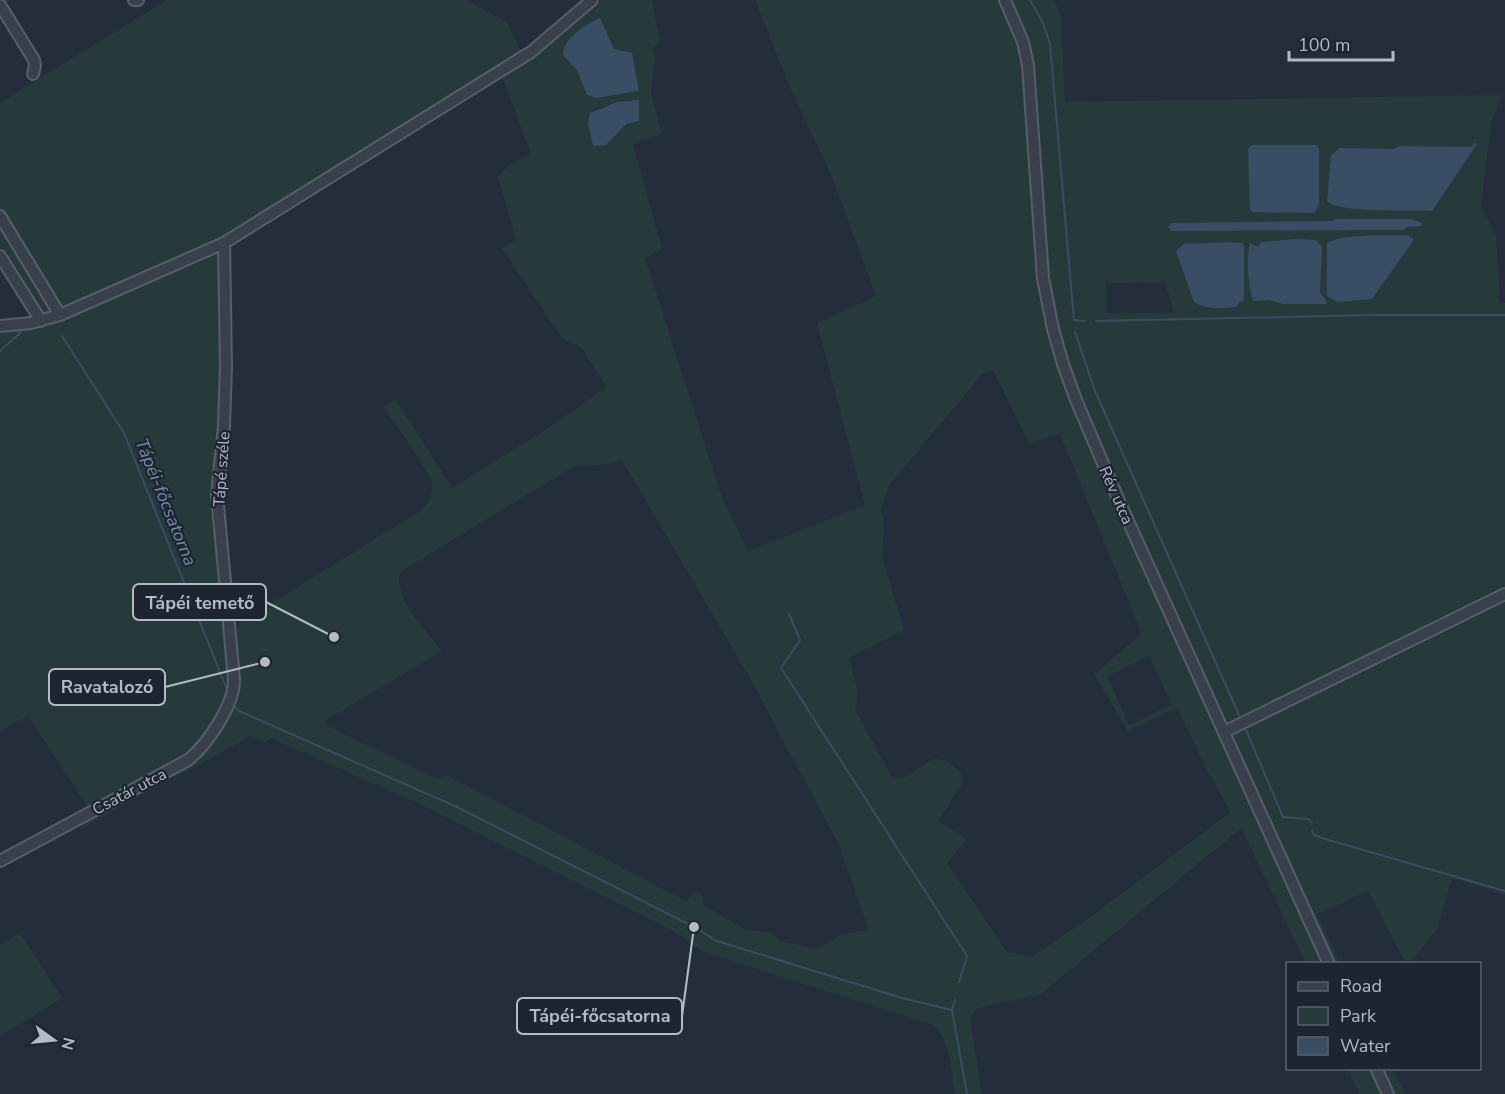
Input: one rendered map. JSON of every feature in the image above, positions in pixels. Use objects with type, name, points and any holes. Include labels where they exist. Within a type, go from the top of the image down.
[{"type":"street","points":[[0,326],[41,321],[60,315],[224,243],[531,52],[592,0]]},
{"type":"street","name":"Rév utca","points":[[1005,0],[1014,17],[1026,53],[1042,267],[1048,307],[1063,363],[1076,400],[1115,491],[1329,962]]},
{"type":"street","points":[[0,5],[34,60],[33,74]]},
{"type":"street","points":[[0,216],[60,315]]},
{"type":"street","name":"Tápé széle","points":[[224,243],[226,366],[224,426],[217,495],[234,679],[232,695]]},
{"type":"street","points":[[0,256],[41,321]]},
{"type":"street","points":[[1224,732],[1505,594]]},
{"type":"street","name":"Csatár utca","points":[[0,861],[188,760],[210,736],[232,695]]},
{"type":"street","points":[[1377,1070],[1388,1094]]},
{"type":"green space","points":[[167,0],[466,0],[507,22],[526,62],[601,0],[652,0],[660,42],[653,48],[655,57],[651,94],[662,134],[633,144],[662,249],[645,258],[722,498],[748,551],[865,505],[817,323],[876,296],[833,179],[790,87],[755,0],[1054,0],[1061,16],[1065,102],[1502,95],[1491,123],[1481,206],[1496,235],[1500,303],[1505,303],[1505,895],[1452,878],[1437,929],[1411,962],[1405,962],[1368,891],[1317,914],[1340,962],[1306,962],[1241,828],[1041,994],[977,1008],[970,1019],[982,1094],[955,1094],[947,1048],[933,1025],[704,952],[667,927],[415,802],[271,738],[265,743],[250,736],[82,828],[75,814],[88,807],[28,716],[0,731],[0,320],[35,318],[0,262],[0,103]],"holes":[[[571,62],[639,91],[596,98],[587,95],[577,70]],[[502,76],[531,154],[511,164],[498,176],[516,240],[502,248],[562,338],[582,348],[607,387],[544,431],[452,488],[396,400],[384,407],[430,478],[432,491],[428,502],[419,512],[236,625],[237,581],[232,582],[224,513],[228,493],[232,246]],[[617,102],[639,121],[626,124],[595,110]],[[1165,282],[1174,313],[1106,313],[1106,283]],[[993,370],[1029,443],[1060,434],[1142,634],[1094,674],[1128,731],[1177,708],[1208,772],[1231,812],[1086,920],[1032,957],[1007,952],[947,863],[967,839],[938,821],[963,782],[960,772],[946,761],[934,758],[906,777],[892,778],[855,709],[858,692],[849,658],[904,630],[882,557],[884,521],[881,510],[884,499],[890,484],[984,372]],[[622,460],[750,678],[839,845],[869,930],[843,934],[816,949],[780,941],[773,933],[747,930],[704,906],[701,892],[694,893],[686,901],[448,776],[438,779],[324,724],[326,720],[442,651],[406,603],[401,593],[400,572],[574,466],[603,465]],[[1149,656],[1172,705],[1129,725],[1107,676]]]},
{"type":"green space","points":[[20,933],[62,998],[0,1036],[0,945]]},
{"type":"green space","points":[[1348,1070],[1393,1070],[1406,1094],[1360,1094]]},
{"type":"water","points":[[600,18],[614,49],[632,53],[639,91],[596,98],[587,95],[577,70],[563,55],[571,37]]},
{"type":"water","points":[[639,100],[639,121],[626,124],[606,145],[593,146],[588,123],[590,113],[617,102]]},
{"type":"water","points":[[1474,143],[1477,144],[1432,211],[1359,209],[1333,205],[1327,201],[1331,155],[1340,148],[1471,147]]},
{"type":"water","points":[[1252,145],[1316,145],[1319,148],[1319,205],[1314,213],[1253,212],[1250,210],[1248,149]]},
{"type":"water","points":[[1336,219],[1411,219],[1422,223],[1421,226],[1407,227],[1404,230],[1172,231],[1168,227],[1172,223],[1331,221]]},
{"type":"water","points":[[1407,235],[1413,238],[1413,241],[1372,299],[1337,302],[1327,296],[1327,243],[1355,236]]},
{"type":"water","points":[[1316,240],[1322,247],[1320,293],[1326,300],[1326,304],[1253,301],[1248,272],[1250,243],[1258,247],[1261,242]]},
{"type":"water","points":[[1232,242],[1244,245],[1244,301],[1236,307],[1220,308],[1194,302],[1176,251],[1184,244]]},
{"type":"waterway","points":[[1030,0],[1043,23],[1050,44],[1074,320],[1085,321]]},
{"type":"waterway","points":[[1096,321],[1375,315],[1505,315]]},
{"type":"waterway","points":[[18,330],[24,329]]},
{"type":"waterway","points":[[0,351],[21,330]]},
{"type":"waterway","points":[[1075,332],[1095,391],[1239,715]]},
{"type":"waterway","name":"Tápéi-főcsatorna","points":[[62,336],[124,433],[226,687]]},
{"type":"waterway","points":[[789,614],[800,640],[781,668],[967,956],[959,982]]},
{"type":"waterway","name":"Tápéi-főcsatorna","points":[[235,707],[239,711],[457,807],[694,927],[717,941],[902,998],[952,1010]]},
{"type":"waterway","points":[[1246,730],[1283,817],[1308,819],[1312,822]]},
{"type":"waterway","points":[[1312,831],[1314,835],[1325,839],[1505,891]]},
{"type":"waterway","name":"Tápéi-főcsatorna","points":[[955,1000],[952,1010],[967,1094]]},
{"type":"place","name":"Tápéi temető","points":[[334,637]]},
{"type":"place","name":"Ravatalozó","points":[[265,662]]},
{"type":"place","name":"Tápéi-főcsatorna","points":[[694,927]]}]
